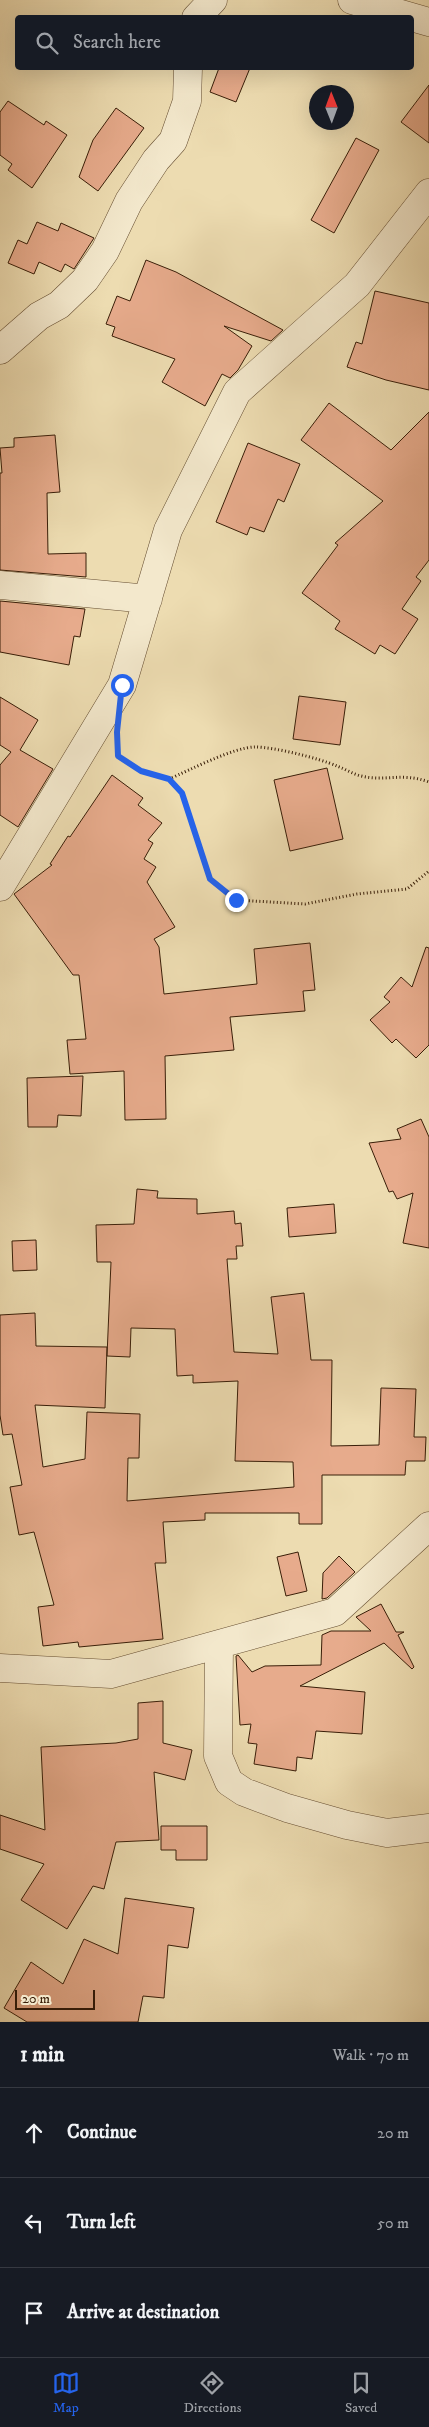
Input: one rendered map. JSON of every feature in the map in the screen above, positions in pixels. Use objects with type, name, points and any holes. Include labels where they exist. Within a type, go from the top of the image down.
[{"type":"street","points":[[199,15],[214,0]]},
{"type":"street","points":[[352,0],[404,15]]},
{"type":"street","points":[[414,18],[429,22]]},
{"type":"street","points":[[0,350],[39,316],[59,305],[85,280],[105,251],[129,201],[156,160],[173,142],[187,101],[188,70]]},
{"type":"street","points":[[0,886],[122,685],[168,530],[238,392],[357,285],[429,193]]},
{"type":"street","points":[[0,585],[148,599]]},
{"type":"street","points":[[0,1668],[111,1674],[335,1612],[429,1526]]},
{"type":"street","points":[[219,1645],[218,1756],[229,1782],[244,1792],[287,1808],[347,1825],[387,1834],[429,1828]]},
{"type":"path","points":[[117,740],[118,756],[141,771],[169,779],[182,793],[210,879],[236,900],[305,904],[357,894],[407,888],[429,871]]},
{"type":"path","points":[[169,779],[233,752],[253,747],[272,749],[335,765],[359,776],[371,778],[413,776],[429,782]]},
{"type":"building","points":[[218,70],[249,70],[236,102],[210,92]]},
{"type":"building","points":[[429,85],[429,143],[401,122]]},
{"type":"building","points":[[8,101],[44,125],[46,121],[67,135],[32,188],[8,170],[12,164],[0,155],[0,112]]},
{"type":"building","points":[[116,108],[144,128],[98,191],[79,177],[93,140]]},
{"type":"building","points":[[356,138],[379,150],[334,233],[311,220]]},
{"type":"building","points":[[37,222],[58,231],[61,223],[94,238],[74,269],[65,264],[61,272],[39,262],[34,274],[8,263],[18,240],[27,244]]},
{"type":"building","points":[[146,260],[176,272],[283,330],[271,341],[224,326],[252,346],[238,370],[230,378],[222,374],[205,406],[162,382],[175,359],[112,336],[115,327],[106,324],[117,296],[130,301]]},
{"type":"building","points":[[375,291],[429,303],[429,390],[386,380],[347,367],[356,342],[362,344]]},
{"type":"building","points":[[329,403],[391,450],[429,412],[429,560],[416,577],[421,581],[402,609],[418,619],[395,654],[380,645],[375,654],[335,629],[340,621],[302,593],[338,545],[335,543],[383,501],[301,440]]},
{"type":"building","points":[[55,435],[60,492],[47,493],[48,554],[86,553],[86,577],[0,570],[0,473],[2,473],[0,448],[14,447],[14,438]]},
{"type":"building","points":[[248,443],[300,464],[284,502],[278,499],[264,532],[250,527],[247,535],[216,522]]},
{"type":"building","points":[[0,601],[85,609],[80,637],[74,636],[69,665],[0,652]]},
{"type":"building","points":[[299,696],[346,702],[340,745],[293,739]]},
{"type":"building","points":[[0,697],[38,720],[20,750],[53,769],[18,827],[0,815],[0,765],[11,752],[0,745]]},
{"type":"building","points":[[327,768],[343,839],[290,851],[274,780]]},
{"type":"building","points":[[112,775],[143,798],[138,805],[162,823],[148,840],[153,843],[144,859],[156,867],[147,882],[175,927],[154,939],[159,947],[164,994],[257,984],[254,949],[310,943],[315,990],[303,991],[305,1011],[230,1017],[234,1050],[165,1056],[166,1119],[125,1120],[124,1071],[70,1074],[67,1040],[86,1039],[79,975],[73,975],[14,894],[52,865],[50,864],[68,836],[70,837]]},
{"type":"building","points":[[426,947],[429,948],[429,1045],[416,1058],[396,1039],[392,1043],[370,1020],[390,1002],[384,997],[401,977],[412,987]]},
{"type":"building","points":[[83,1076],[81,1116],[58,1115],[57,1127],[28,1127],[27,1078]]},
{"type":"building","points":[[421,1119],[429,1137],[429,1248],[403,1243],[413,1193],[397,1199],[393,1191],[389,1192],[369,1143],[401,1139],[397,1129]]},
{"type":"building","points":[[137,1189],[158,1191],[157,1198],[197,1199],[197,1214],[234,1211],[235,1224],[241,1223],[243,1246],[236,1246],[237,1259],[227,1259],[234,1352],[278,1354],[271,1297],[304,1293],[311,1360],[332,1360],[331,1446],[379,1445],[381,1388],[416,1389],[414,1437],[426,1437],[425,1461],[406,1461],[405,1475],[322,1475],[322,1524],[299,1524],[299,1513],[205,1513],[205,1520],[163,1522],[166,1563],[155,1563],[163,1639],[79,1647],[78,1642],[43,1646],[38,1607],[54,1605],[34,1532],[19,1535],[10,1487],[22,1485],[12,1434],[3,1435],[0,1415],[0,1315],[35,1313],[36,1346],[107,1347],[105,1408],[35,1405],[43,1467],[85,1459],[87,1412],[140,1414],[139,1458],[128,1458],[127,1501],[294,1487],[293,1462],[235,1461],[238,1381],[193,1383],[193,1375],[177,1376],[175,1329],[131,1328],[130,1357],[107,1356],[111,1262],[97,1262],[96,1225],[134,1224]]},
{"type":"building","points":[[334,1204],[336,1233],[289,1237],[287,1208]]},
{"type":"building","points":[[36,1240],[37,1270],[13,1271],[12,1241]]},
{"type":"building","points":[[298,1552],[307,1591],[286,1596],[277,1557]]},
{"type":"building","points":[[339,1556],[355,1572],[327,1598],[322,1599],[323,1573]]},
{"type":"building","points":[[381,1604],[396,1632],[404,1632],[398,1635],[414,1667],[412,1669],[384,1643],[300,1686],[365,1692],[362,1734],[316,1731],[312,1759],[297,1757],[296,1771],[254,1764],[257,1744],[248,1743],[251,1724],[240,1725],[236,1656],[238,1655],[252,1672],[265,1666],[321,1665],[322,1635],[331,1631],[371,1631],[356,1617]]},
{"type":"building","points":[[163,1701],[163,1743],[192,1750],[185,1780],[154,1772],[159,1840],[116,1842],[104,1889],[93,1886],[67,1929],[21,1900],[44,1864],[0,1849],[0,1815],[45,1830],[41,1747],[116,1743],[138,1739],[138,1703]]},
{"type":"building","points":[[161,1826],[207,1826],[207,1860],[176,1860],[176,1850],[161,1850]]},
{"type":"building","points":[[125,1898],[194,1908],[188,1948],[168,1945],[164,1998],[143,1996],[138,2022],[27,2022],[4,2008],[31,1962],[63,1984],[84,1939],[118,1954]]},
{"type":"route","points":[[122,685],[117,732],[118,756],[141,771],[169,779],[182,793],[210,879],[236,900]]}]
